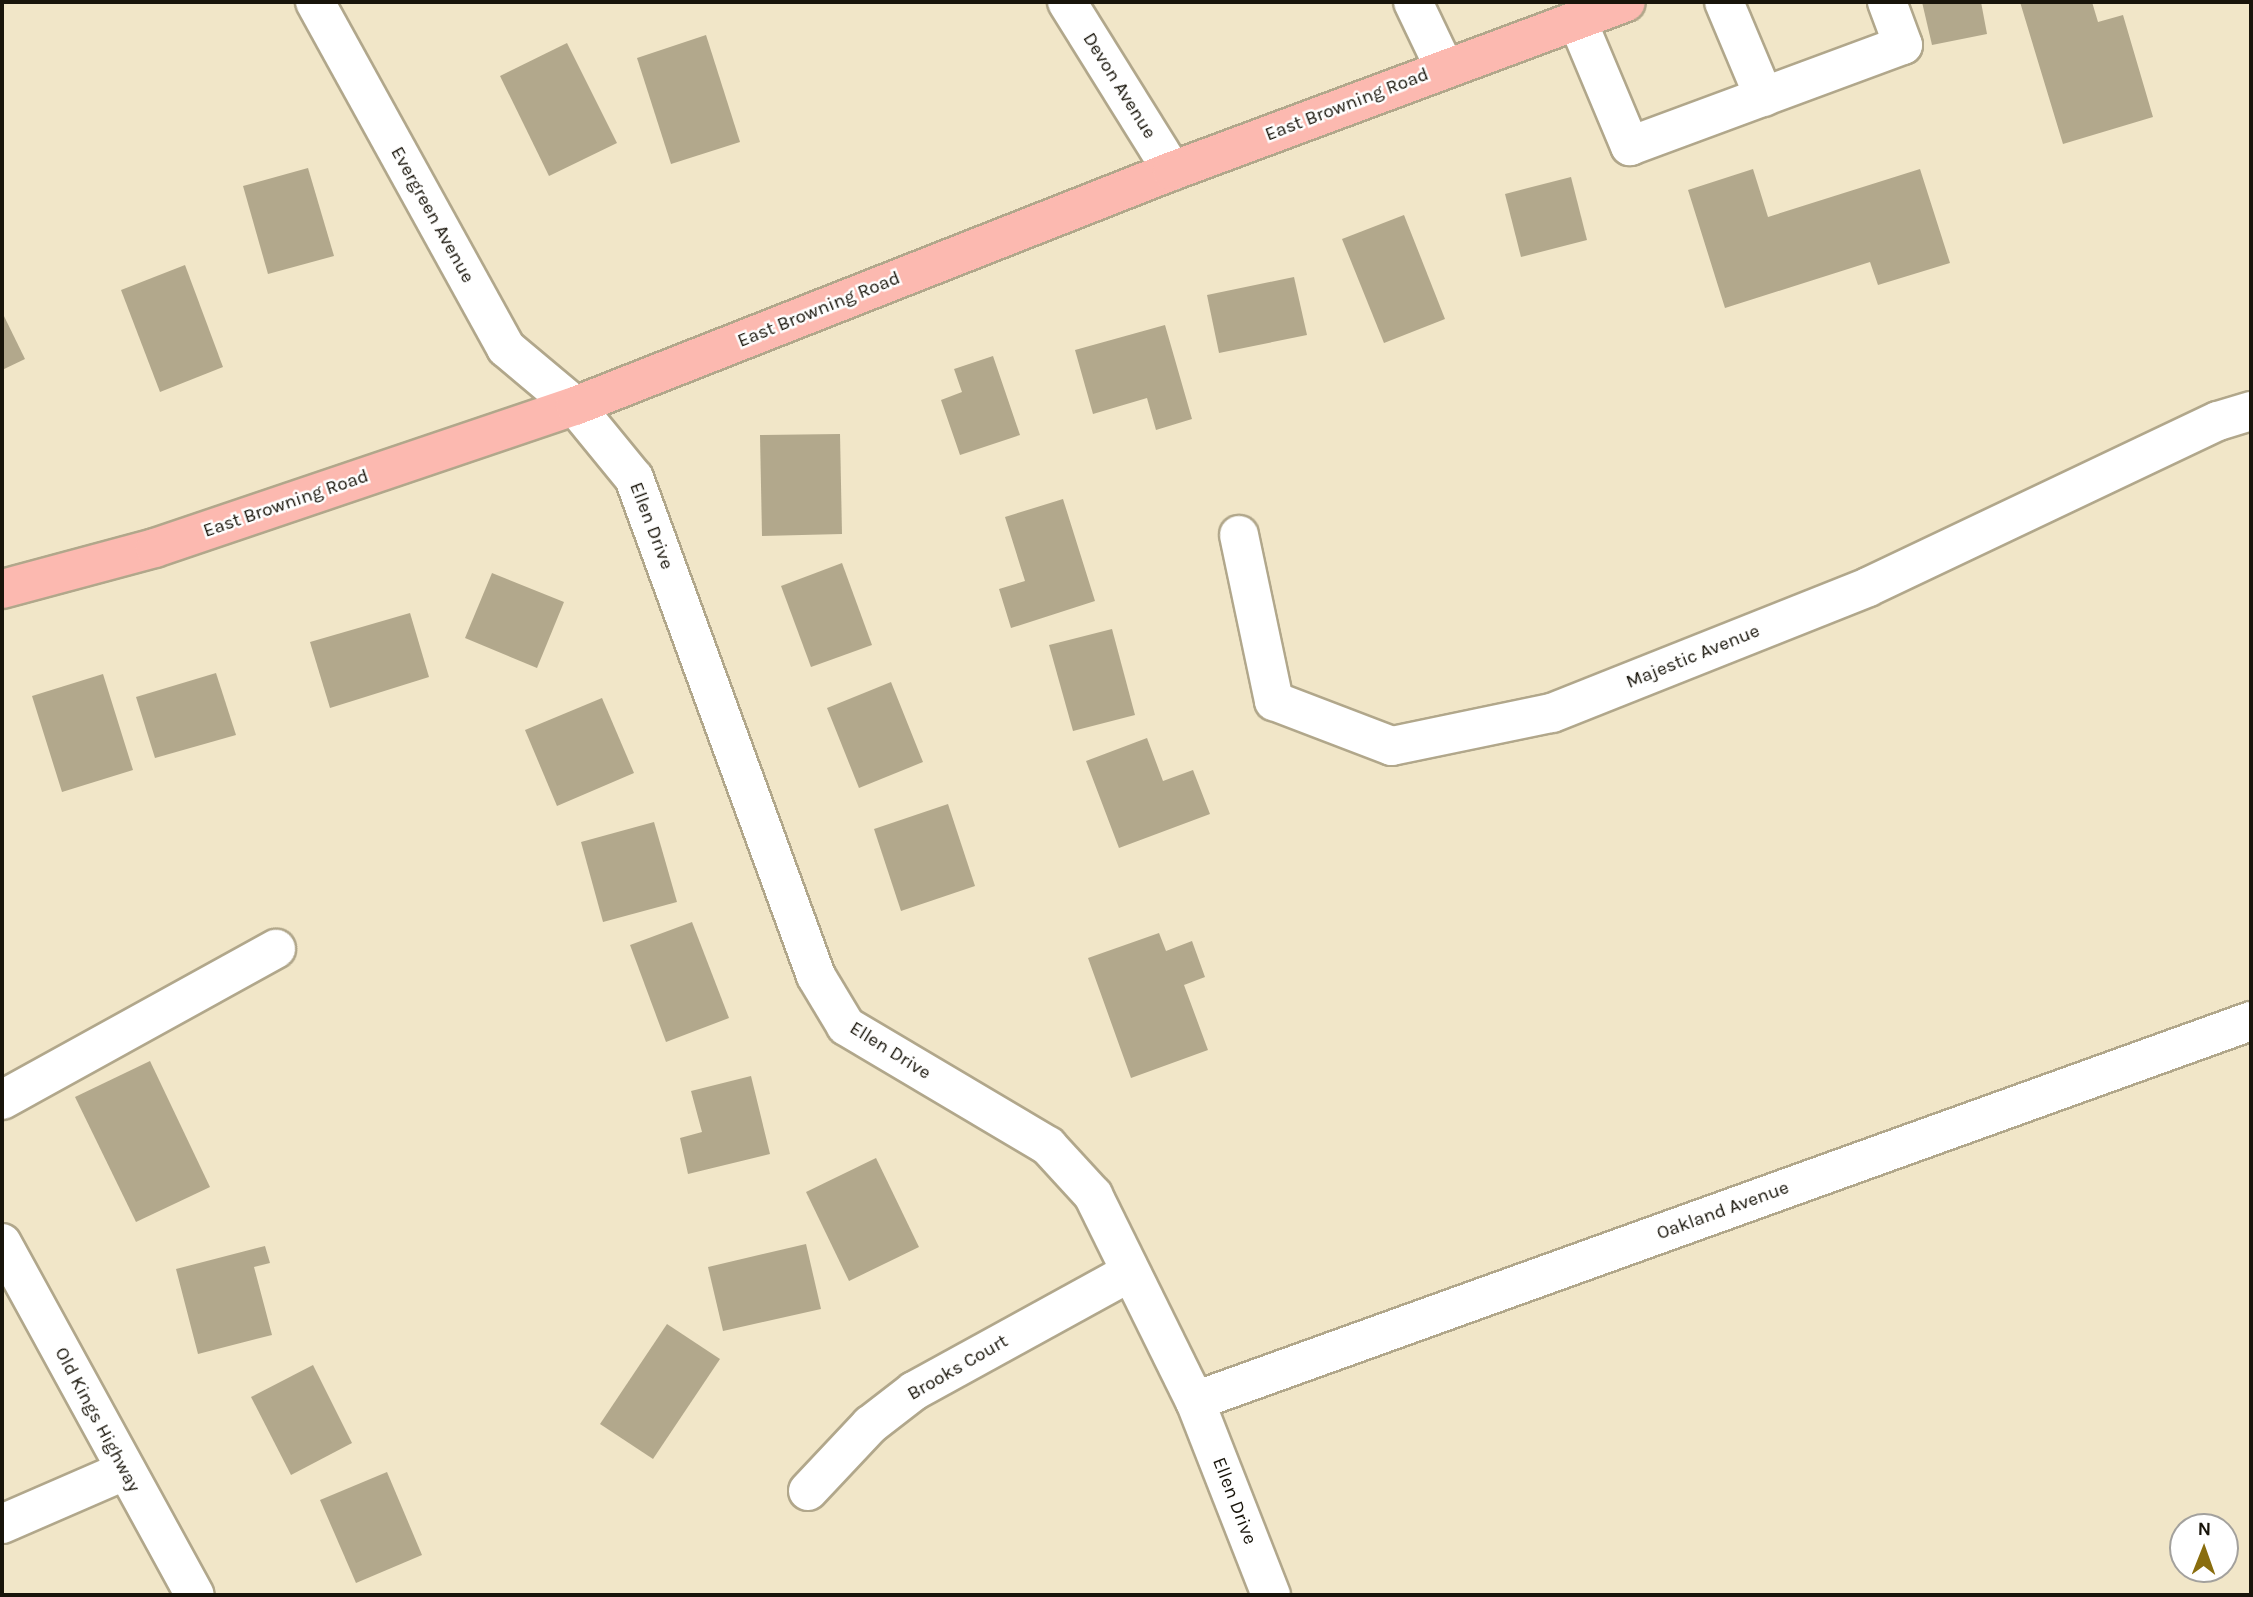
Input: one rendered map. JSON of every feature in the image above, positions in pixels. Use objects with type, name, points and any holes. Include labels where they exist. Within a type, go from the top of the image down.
[{"type":"main road","name":"East Browning Road","points":[[2,589],[155,548],[575,406],[1172,171],[1626,2]]},
{"type":"street","name":"Evergreen Avenue","points":[[315,2],[506,348],[575,406]]},
{"type":"street","name":"Devon Avenue","points":[[1067,2],[1172,171]]},
{"type":"street","points":[[1413,2],[1445,69]]},
{"type":"street","points":[[1724,2],[1764,97]]},
{"type":"street","points":[[1577,20],[1630,146],[1903,45],[1887,2]]},
{"type":"street","name":"Ellen Drive","points":[[575,406],[634,478],[816,975],[846,1026],[1048,1146],[1093,1195],[1129,1273],[1195,1401],[1271,1595]]},
{"type":"street","name":"Majestic Avenue","points":[[1239,535],[1274,701],[1392,746],[1565,708],[1868,587],[2218,421],[2251,411]]},
{"type":"street","points":[[2,1100],[276,949]]},
{"type":"street","name":"Oakland Avenue","points":[[1195,1401],[2251,1021]]},
{"type":"street","name":"Old Kings Highway","points":[[2,1243],[124,1471],[195,1595]]},
{"type":"street","name":"Brooks Court","points":[[808,1492],[870,1425],[914,1391],[1129,1273]]},
{"type":"street","points":[[2,1524],[124,1471]]},
{"type":"building","points":[[1922,2],[1981,2],[1987,34],[1932,45]]},
{"type":"building","points":[[2020,2],[2092,2],[2098,22],[2123,15],[2153,117],[2063,144]]},
{"type":"building","points":[[706,35],[740,142],[671,164],[637,58]]},
{"type":"building","points":[[567,43],[617,143],[549,176],[500,76]]},
{"type":"building","points":[[308,168],[334,256],[268,274],[243,186]]},
{"type":"building","points":[[1753,169],[1768,217],[1920,169],[1950,263],[1878,285],[1870,262],[1725,308],[1688,190]]},
{"type":"building","points":[[1571,177],[1587,240],[1521,257],[1505,194]]},
{"type":"building","points":[[1404,215],[1445,319],[1384,343],[1342,239]]},
{"type":"building","points":[[185,265],[223,367],[160,392],[121,290]]},
{"type":"building","points":[[1294,277],[1307,335],[1219,353],[1207,295]]},
{"type":"building","points":[[2,312],[25,359],[2,370]]},
{"type":"building","points":[[1165,325],[1192,419],[1156,430],[1147,398],[1093,414],[1075,350]]},
{"type":"building","points":[[993,356],[1020,435],[960,455],[941,400],[962,392],[954,369]]},
{"type":"building","points":[[840,434],[842,534],[762,536],[760,435]]},
{"type":"building","points":[[1063,499],[1095,601],[1011,628],[999,589],[1025,581],[1005,517]]},
{"type":"building","points":[[842,563],[872,645],[811,667],[781,586]]},
{"type":"building","points":[[492,573],[564,602],[537,668],[465,638]]},
{"type":"building","points":[[410,613],[429,677],[330,708],[310,642]]},
{"type":"building","points":[[1112,629],[1135,715],[1073,731],[1049,645]]},
{"type":"building","points":[[216,673],[236,735],[155,758],[136,697]]},
{"type":"building","points":[[103,674],[133,770],[62,792],[32,696]]},
{"type":"building","points":[[891,682],[923,762],[859,788],[827,708]]},
{"type":"building","points":[[602,698],[634,773],[557,806],[525,730]]},
{"type":"building","points":[[1147,738],[1163,781],[1193,770],[1210,814],[1119,848],[1086,761]]},
{"type":"building","points":[[948,804],[975,886],[901,911],[874,829]]},
{"type":"building","points":[[654,822],[677,902],[603,922],[581,842]]},
{"type":"building","points":[[692,922],[729,1018],[666,1042],[630,945]]},
{"type":"building","points":[[1159,933],[1166,951],[1192,941],[1205,977],[1184,985],[1208,1050],[1131,1078],[1088,958]]},
{"type":"building","points":[[150,1061],[210,1187],[136,1222],[75,1097]]},
{"type":"building","points":[[751,1076],[770,1154],[688,1174],[680,1138],[702,1132],[691,1091]]},
{"type":"building","points":[[876,1158],[919,1247],[849,1281],[806,1192]]},
{"type":"building","points":[[806,1244],[821,1309],[723,1331],[708,1267]]},
{"type":"building","points":[[265,1246],[270,1263],[254,1267],[272,1335],[198,1354],[176,1269]]},
{"type":"building","points":[[667,1324],[720,1359],[653,1459],[600,1424]]},
{"type":"building","points":[[313,1365],[352,1443],[291,1475],[251,1397]]},
{"type":"building","points":[[387,1472],[422,1555],[356,1583],[320,1500]]}]
